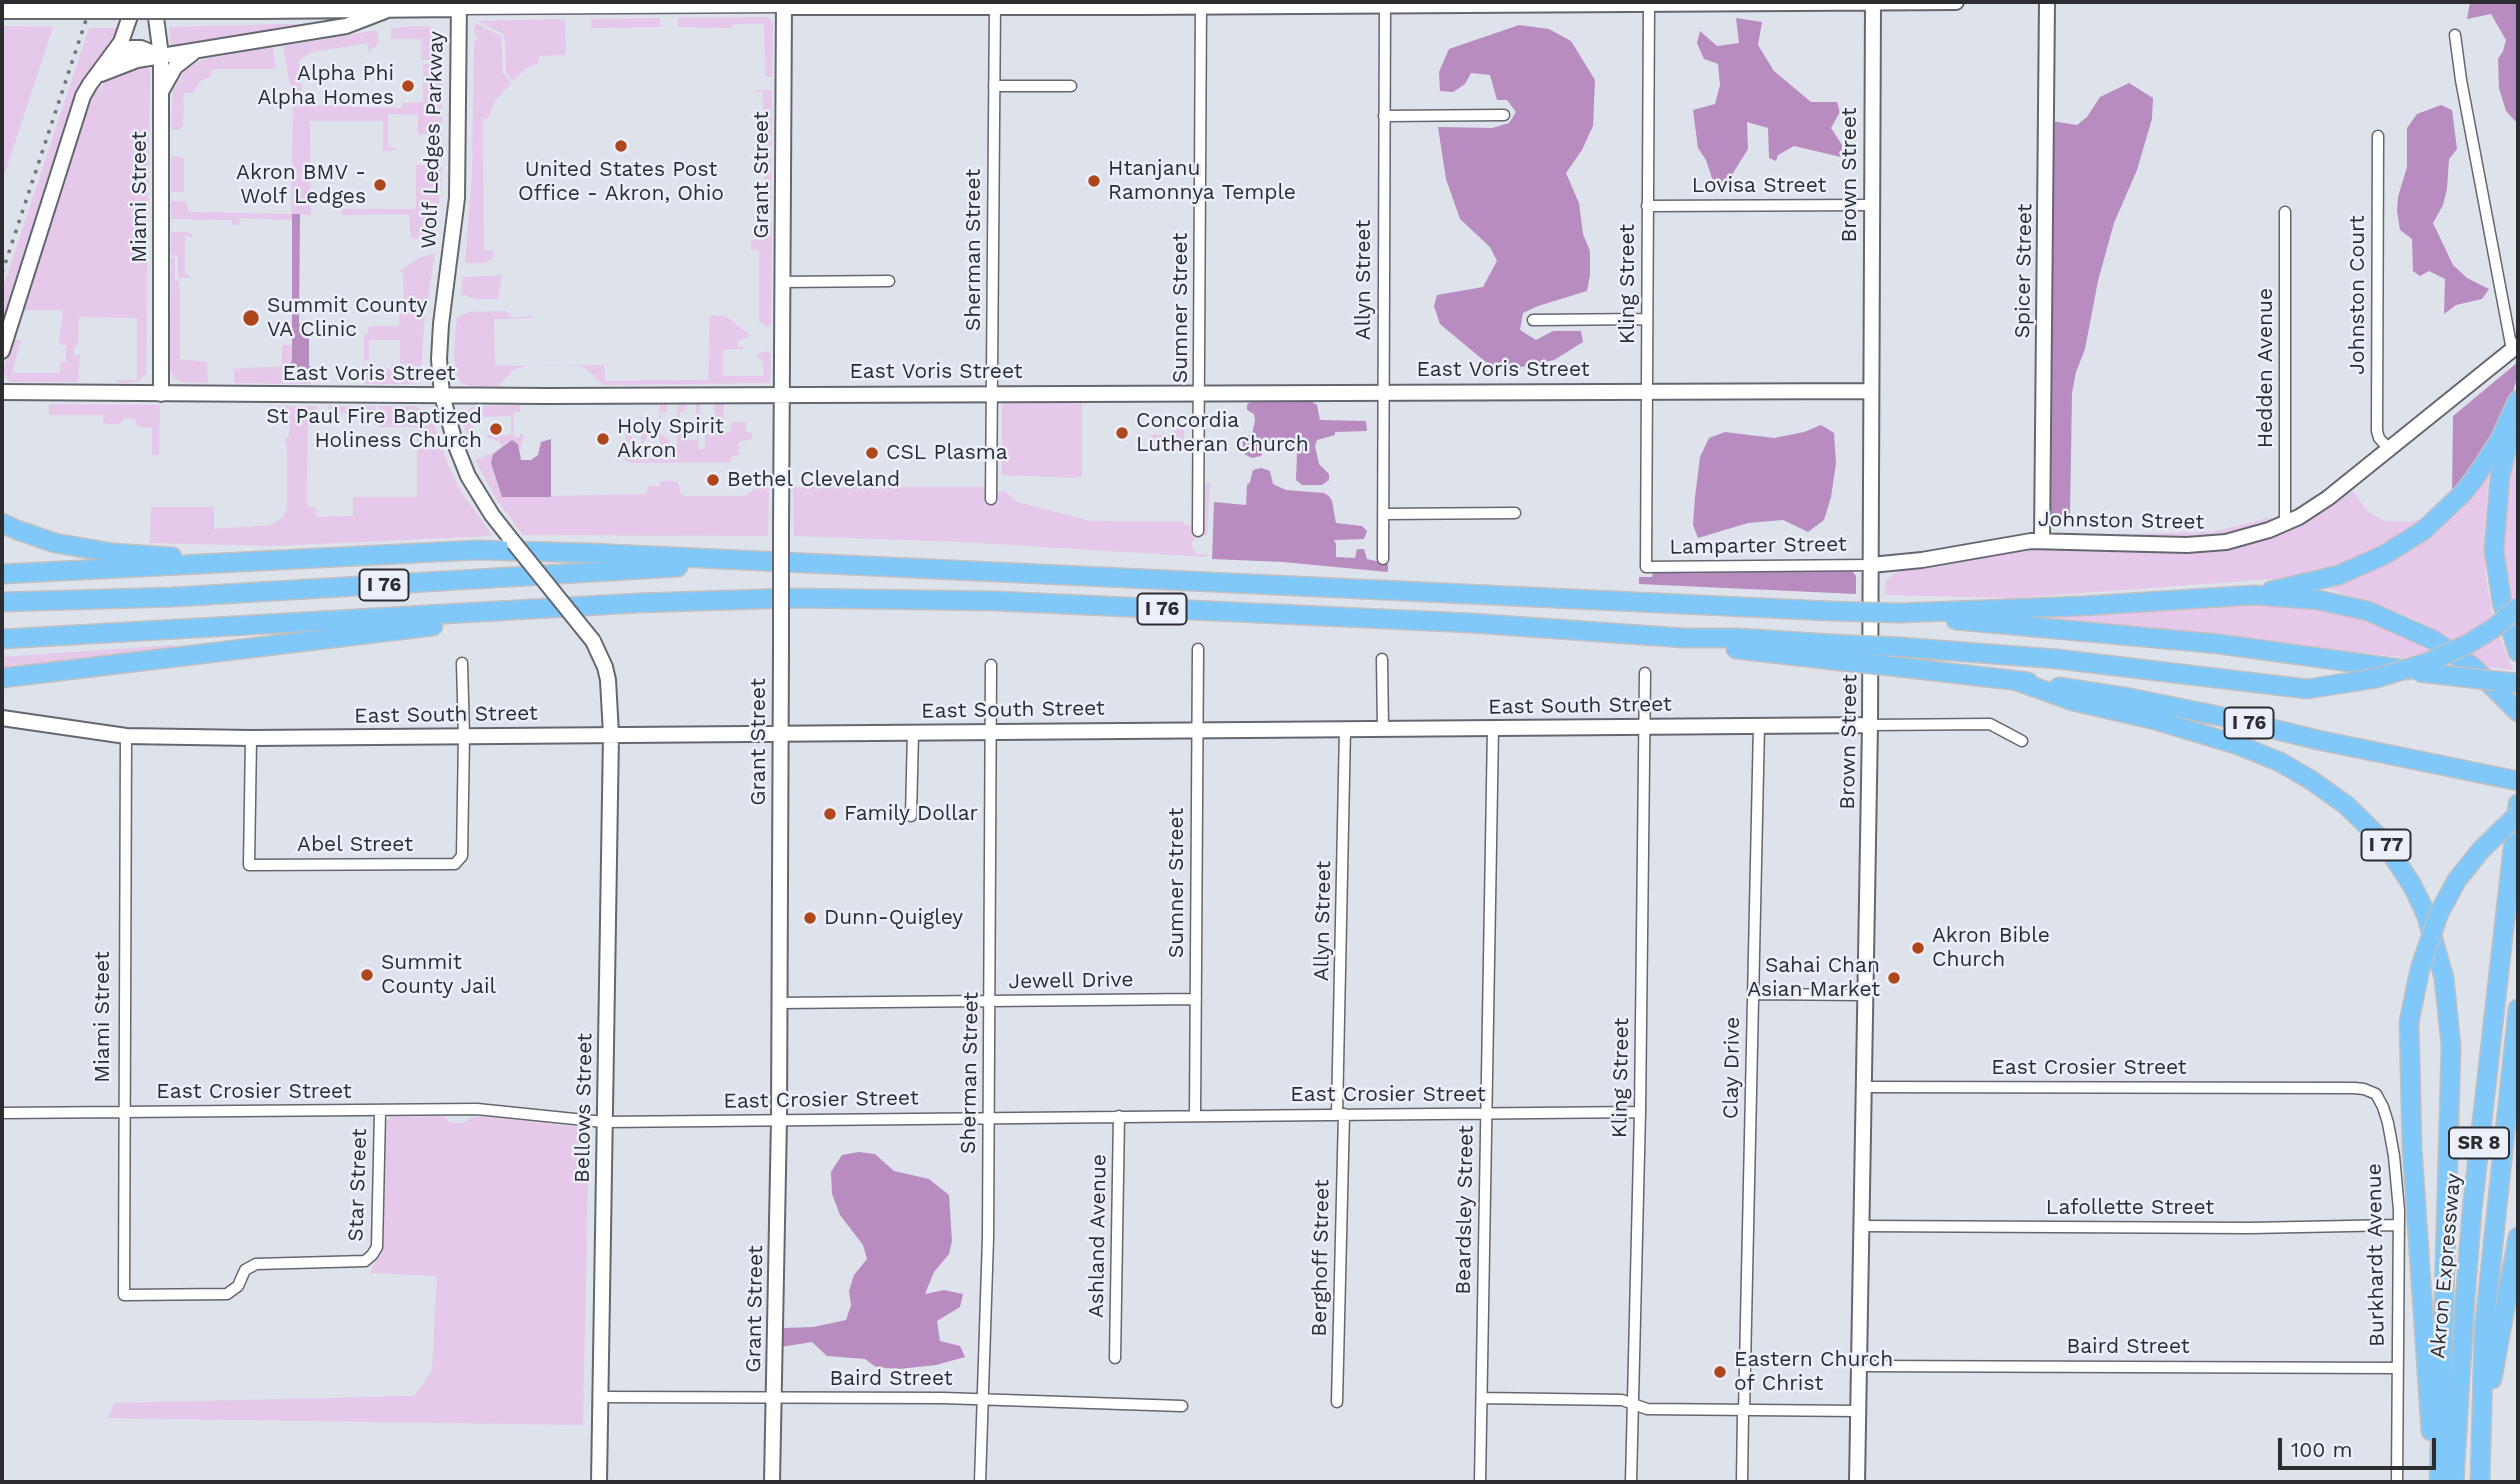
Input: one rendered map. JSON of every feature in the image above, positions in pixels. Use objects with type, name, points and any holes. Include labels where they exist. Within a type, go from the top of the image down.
[{"type":"highway","points":[[2254,596],[2339,575],[2384,555],[2424,530],[2462,494],[2481,468],[2499,441],[2518,400]]},
{"type":"highway","points":[[2516,645],[2502,602],[2496,570],[2494,530],[2500,477],[2518,400]]},
{"type":"highway","points":[[2,523],[37,538],[89,549],[180,558],[302,558]]},
{"type":"highway","points":[[2,574],[477,550],[765,562]]},
{"type":"highway","name":"I 76","points":[[2,602],[174,597],[765,562],[1900,613],[2000,625],[2219,644],[2518,683]]},
{"type":"highway","points":[[1900,613],[2254,596],[2318,600],[2368,611],[2432,640],[2473,667],[2518,712]]},
{"type":"highway","name":"I 76","points":[[2,639],[638,603],[794,598],[997,601],[1471,623],[1684,638],[1739,638],[1832,652],[1899,667],[2130,698],[2518,781]]},
{"type":"highway","points":[[2,678],[638,603]]},
{"type":"highway","points":[[1832,652],[1900,647],[2057,659],[2307,689],[2377,678],[2429,662],[2468,644],[2494,628],[2518,607]]},
{"type":"highway","name":"I 77","points":[[2017,681],[2073,701],[2155,720],[2214,738],[2280,762],[2346,805],[2383,841],[2412,885],[2426,914],[2444,978],[2451,1046],[2444,1481]]},
{"type":"highway","name":"Akron Expressway","points":[[2444,1481],[2518,804]]},
{"type":"highway","points":[[2444,1481],[2429,1419],[2412,1147],[2409,1022],[2420,969],[2438,913],[2457,880],[2473,860],[2518,814]]},
{"type":"highway","name":"Akron Expressway","points":[[2480,1476],[2485,1317],[2518,1009]]},
{"type":"highway","points":[[2480,1476],[2490,1390],[2518,1239]]},
{"type":"main road","points":[[2,351],[83,96],[121,42],[135,2]]},
{"type":"main road","name":"Miami Street","points":[[154,2],[161,57],[161,394]]},
{"type":"main road","points":[[363,2],[385,10]]},
{"type":"main road","name":"Brown Street","points":[[1857,1482],[1870,725],[1873,2]]},
{"type":"main road","points":[[784,4],[1955,2]]},
{"type":"main road","name":"Spicer Street","points":[[2042,540],[2047,2]]},
{"type":"main road","name":"Grant Street","points":[[772,1482],[779,1119],[784,4]]},
{"type":"main road","points":[[2,10],[385,10],[459,6]]},
{"type":"main road","name":"Wolf Ledges Parkway","points":[[459,6],[457,198],[441,324],[439,359],[442,395],[463,465],[499,524],[593,641],[608,680],[611,734]]},
{"type":"main road","points":[[97,75],[129,63],[346,26],[385,10]]},
{"type":"main road","points":[[112,56],[131,48],[141,48],[161,57]]},
{"type":"main road","points":[[161,92],[175,67],[189,55],[199,51]]},
{"type":"main road","name":"Johnston Street","points":[[1871,565],[1922,560],[2042,540],[2197,545],[2237,539],[2285,524],[2328,498],[2515,348]]},
{"type":"main road","name":"East Voris Street","points":[[2,392],[442,395],[1870,391]]},
{"type":"main road","name":"East South Street","points":[[2,718],[126,736],[250,738],[1870,725]]},
{"type":"main road","name":"Bellows Street","points":[[599,1482],[611,734]]},
{"type":"street","name":"Allyn Street","points":[[1383,559],[1385,3]]},
{"type":"street","name":"Kling Street","points":[[1646,567],[1649,3]]},
{"type":"street","points":[[459,6],[784,4]]},
{"type":"street","name":"Sumner Street","points":[[1198,530],[1201,4]]},
{"type":"street","name":"Sherman Street","points":[[991,499],[995,5]]},
{"type":"street","points":[[2455,35],[2460,80],[2515,348]]},
{"type":"street","points":[[994,86],[1071,86]]},
{"type":"street","points":[[1384,116],[1504,115]]},
{"type":"street","name":"Johnston Court","points":[[2378,136],[2377,430],[2379,438],[2389,449]]},
{"type":"street","name":"Lovisa Street","points":[[1647,206],[1871,205]]},
{"type":"street","name":"Hedden Avenue","points":[[2285,524],[2286,212]]},
{"type":"street","points":[[782,282],[889,281]]},
{"type":"street","points":[[1533,320],[1647,319]]},
{"type":"street","points":[[1383,513],[1515,513]]},
{"type":"street","name":"Lamparter Street","points":[[1646,567],[1871,565]]},
{"type":"street","name":"Sumner Street","points":[[1195,1116],[1198,649]]},
{"type":"street","points":[[1382,659],[1383,729]]},
{"type":"street","points":[[462,663],[464,736]]},
{"type":"street","name":"Sherman Street","points":[[979,1482],[988,1238],[991,665]]},
{"type":"street","name":"Kling Street","points":[[1631,1482],[1640,1112],[1645,673]]},
{"type":"street","name":"East South Street","points":[[1870,725],[1990,724],[2022,741]]},
{"type":"street","name":"Clay Drive","points":[[1742,1482],[1759,725]]},
{"type":"street","name":"Beardsley Street","points":[[1480,1482],[1493,728]]},
{"type":"street","name":"Allyn Street","points":[[1341,1114],[1346,729]]},
{"type":"street","points":[[911,816],[913,732]]},
{"type":"street","name":"Miami Street","points":[[126,736],[123,1272],[124,1295],[128,1295]]},
{"type":"street","name":"Abel Street","points":[[250,738],[249,865],[455,864],[462,856],[464,736]]},
{"type":"street","points":[[1753,994],[1866,995]]},
{"type":"street","name":"Jewell Drive","points":[[779,1003],[1196,999]]},
{"type":"street","name":"East Crosier Street","points":[[1864,1087],[2313,1089]]},
{"type":"street","name":"Burkhardt Avenue","points":[[2313,1089],[2372,1091],[2379,1098],[2388,1123],[2394,1156],[2399,1225],[2397,1482]]},
{"type":"street","name":"East Crosier Street","points":[[2,1113],[477,1110],[604,1122],[1640,1112]]},
{"type":"street","name":"Star Street","points":[[128,1295],[227,1294],[237,1286],[245,1270],[256,1264],[361,1263],[369,1258],[377,1247],[380,1112]]},
{"type":"street","name":"Berghoff Street","points":[[1337,1402],[1341,1114]]},
{"type":"street","name":"Ashland Avenue","points":[[1115,1358],[1119,1116]]},
{"type":"street","name":"Lafollette Street","points":[[1862,1226],[2250,1228],[2399,1225]]},
{"type":"street","name":"Baird Street","points":[[1859,1366],[2398,1368]]},
{"type":"street","name":"Baird Street","points":[[600,1397],[943,1398],[1182,1406]]},
{"type":"street","points":[[1482,1398],[1622,1400],[1647,1409],[1858,1411]]},
{"type":"shaded area","points":[[2470,2],[2518,2],[2518,124],[2506,111],[2499,88],[2498,59],[2506,40],[2491,14],[2467,19]]},
{"type":"shaded area","points":[[766,17],[773,25],[772,77],[765,76],[764,24],[734,24],[731,28],[678,27],[678,18]]},
{"type":"shaded area","points":[[660,18],[660,27],[591,28],[591,19]]},
{"type":"shaded area","points":[[1736,18],[1762,22],[1758,45],[1774,71],[1811,102],[1837,102],[1840,112],[1831,128],[1842,145],[1841,157],[1794,146],[1778,155],[1776,161],[1769,158],[1768,128],[1747,122],[1748,149],[1725,186],[1714,184],[1706,160],[1698,148],[1693,110],[1715,104],[1720,85],[1718,64],[1704,59],[1697,43],[1700,31],[1717,46],[1739,43]]},
{"type":"shaded area","points":[[565,19],[566,55],[539,56],[538,64],[526,68],[513,81],[506,72],[505,41],[502,33],[477,21]]},
{"type":"shaded area","points":[[475,23],[501,36],[503,73],[511,83],[495,101],[488,119],[483,119],[484,250],[493,251],[494,257],[485,263],[465,263],[472,174],[474,41],[477,41],[477,34],[474,34]]},
{"type":"shaded area","points":[[330,24],[174,49],[171,47],[169,27]]},
{"type":"shaded area","points":[[1519,25],[1549,29],[1571,41],[1595,80],[1593,126],[1582,150],[1566,173],[1579,203],[1583,234],[1590,251],[1590,275],[1587,291],[1523,313],[1520,330],[1536,340],[1553,331],[1581,331],[1583,342],[1554,360],[1517,368],[1494,369],[1440,324],[1434,306],[1437,295],[1483,287],[1497,261],[1490,247],[1460,219],[1446,179],[1438,127],[1492,128],[1509,123],[1516,112],[1507,100],[1497,100],[1490,75],[1471,73],[1465,84],[1453,92],[1440,91],[1439,72],[1449,49]]},
{"type":"shaded area","points":[[2,26],[53,27],[2,182]]},
{"type":"shaded area","points":[[416,26],[438,31],[442,40],[442,60],[421,60],[421,39],[391,39],[391,28]]},
{"type":"shaded area","points":[[89,28],[124,28],[74,104],[2,328],[2,291]]},
{"type":"shaded area","points":[[378,30],[378,44],[369,52],[367,43],[312,52],[298,61],[302,95],[313,95],[313,105],[402,108],[402,103],[423,102],[423,64],[442,64],[442,142],[435,145],[434,135],[418,134],[418,115],[388,114],[388,147],[396,148],[391,151],[383,151],[383,121],[310,121],[311,215],[293,214],[292,220],[240,218],[239,225],[232,225],[232,220],[171,219],[171,201],[186,202],[189,212],[291,214],[293,101],[283,46]]},
{"type":"shaded area","points":[[273,47],[276,69],[211,69],[211,77],[200,81],[193,93],[184,93],[183,126],[179,130],[171,129],[173,91],[186,69],[204,59]]},
{"type":"shaded area","points":[[148,68],[150,72],[146,374],[137,382],[117,383],[116,380],[137,380],[137,318],[79,317],[78,346],[74,347],[74,355],[80,355],[78,382],[9,382],[3,371],[13,340],[21,340],[12,373],[60,373],[60,363],[66,362],[66,345],[59,344],[63,310],[22,310],[92,97],[107,80]]},
{"type":"shaded area","points":[[2129,83],[2153,98],[2152,119],[2137,170],[2114,223],[2098,281],[2085,349],[2076,372],[2072,393],[2070,516],[2049,520],[2052,121],[2077,125],[2087,117],[2100,97]]},
{"type":"shaded area","points":[[772,90],[771,210],[765,210],[763,92],[755,92]]},
{"type":"shaded area","points":[[2441,105],[2452,110],[2457,149],[2449,159],[2443,205],[2433,223],[2453,265],[2467,278],[2489,289],[2482,299],[2456,305],[2444,314],[2445,279],[2429,271],[2420,276],[2413,271],[2412,239],[2400,230],[2397,211],[2398,197],[2407,167],[2407,128],[2417,114]]},
{"type":"shaded area","points":[[171,156],[182,157],[184,161],[184,192],[171,192]]},
{"type":"shaded area","points":[[416,165],[442,166],[436,241],[411,238],[409,214],[342,215],[342,205],[345,209],[416,209]]},
{"type":"shaded area","points":[[292,214],[300,214],[299,322],[301,329],[309,334],[311,367],[311,375],[305,379],[294,378],[288,370],[292,360]]},
{"type":"shaded area","points":[[772,223],[771,326],[765,326],[759,321],[759,250],[751,250],[751,240],[756,240],[757,224]]},
{"type":"shaded area","points":[[171,232],[192,234],[192,238],[185,235],[185,273],[192,278],[178,278],[178,256],[171,255]]},
{"type":"shaded area","points":[[435,253],[424,324],[421,377],[409,384],[365,384],[364,363],[366,367],[378,369],[391,369],[391,364],[400,364],[400,340],[369,340],[369,360],[364,360],[364,335],[368,333],[369,326],[399,326],[399,304],[404,304],[404,298],[403,273],[399,271],[421,257]]},
{"type":"shaded area","points":[[171,258],[175,258],[175,280],[179,281],[180,291],[180,359],[207,362],[208,383],[181,382],[174,378],[170,371]]},
{"type":"shaded area","points":[[502,275],[498,299],[476,299],[461,294],[463,277]]},
{"type":"shaded area","points":[[506,311],[511,317],[532,318],[494,319],[495,364],[492,365],[526,366],[513,370],[498,386],[472,387],[463,384],[455,375],[457,317],[470,312]]},
{"type":"shaded area","points":[[710,317],[727,317],[751,336],[737,341],[738,347],[743,346],[744,349],[723,350],[723,376],[764,376],[763,359],[757,358],[759,353],[766,351],[771,354],[770,383],[603,385],[580,366],[528,366],[604,365],[605,381],[708,380]]},
{"type":"shaded area","points":[[282,345],[292,345],[292,360],[288,370],[309,377],[311,375],[311,384],[234,383],[234,369],[282,366]]},
{"type":"shaded area","points":[[2518,362],[2518,374],[2512,395],[2484,453],[2452,494],[2453,416]]},
{"type":"shaded area","points":[[1251,401],[1311,401],[1317,405],[1320,420],[1366,421],[1367,431],[1335,432],[1335,435],[1317,440],[1315,446],[1319,464],[1329,474],[1329,480],[1322,485],[1302,485],[1296,480],[1297,454],[1288,444],[1268,441],[1261,456],[1252,458],[1244,454],[1242,438],[1252,434],[1255,421],[1254,414],[1247,410]]},
{"type":"shaded area","points":[[1002,402],[1082,402],[1082,476],[1002,475]]},
{"type":"shaded area","points":[[714,403],[724,403],[723,432],[731,432],[731,422],[746,422],[746,432],[752,432],[752,439],[739,442],[739,455],[731,456],[731,462],[631,463],[625,460],[625,433],[632,436],[626,446],[626,455],[641,459],[641,432],[646,433],[647,438],[643,444],[644,458],[659,458],[660,404],[667,404],[667,412],[661,412],[661,434],[669,440],[670,448],[677,448],[677,404],[685,404],[685,411],[680,412],[680,431],[688,434],[689,441],[697,440],[696,404],[700,404],[698,449],[705,449],[705,434],[716,434]]},
{"type":"shaded area","points":[[49,404],[160,405],[159,455],[152,455],[152,428],[139,427],[134,419],[124,418],[120,424],[106,424],[103,422],[103,415],[49,415]]},
{"type":"shaded area","points":[[520,405],[520,412],[514,412],[513,416],[514,437],[524,434],[520,450],[517,442],[507,442],[503,448],[499,441],[486,437],[511,435],[511,416],[474,415],[480,406]]},
{"type":"shaded area","points":[[279,406],[317,406],[316,415],[308,416],[307,507],[316,507],[316,517],[353,516],[353,497],[417,497],[417,427],[379,427],[379,406],[415,406],[432,417],[448,465],[461,492],[493,536],[273,546],[150,543],[151,507],[214,507],[214,529],[270,525],[282,518],[287,508],[285,438],[289,437],[289,414],[280,412]]},
{"type":"shaded area","points":[[328,406],[376,406],[376,416],[328,412]]},
{"type":"shaded area","points":[[474,406],[474,446],[470,448],[462,419],[465,412]]},
{"type":"shaded area","points":[[2518,422],[2518,634],[2507,598],[2501,538]]},
{"type":"shaded area","points":[[1821,425],[1834,433],[1836,463],[1831,497],[1824,520],[1808,532],[1783,520],[1748,523],[1698,538],[1693,525],[1695,497],[1700,457],[1709,438],[1725,432],[1774,438],[1804,432]]},
{"type":"shaded area","points":[[1178,427],[1184,427],[1184,450],[1150,449],[1150,435],[1171,435]]},
{"type":"shaded area","points":[[551,439],[551,497],[502,497],[491,463],[493,454],[512,440],[518,444],[521,460],[531,460],[538,455],[541,442]]},
{"type":"shaded area","points":[[498,451],[493,454],[491,463],[502,497],[647,494],[648,486],[660,486],[661,481],[674,481],[679,484],[680,492],[684,496],[745,496],[764,482],[769,482],[768,536],[523,535],[495,497],[475,460]]},
{"type":"shaded area","points":[[1261,468],[1270,471],[1273,484],[1286,490],[1324,493],[1329,496],[1336,523],[1362,526],[1367,531],[1364,539],[1334,540],[1336,557],[1355,558],[1357,549],[1364,549],[1367,559],[1388,564],[1388,572],[1283,562],[1212,559],[1214,502],[1246,505],[1247,485],[1253,470]]},
{"type":"shaded area","points":[[2489,477],[2484,536],[2486,581],[2495,626],[2513,670],[2487,667],[2456,644],[2412,618],[2329,587],[2359,574],[2471,494]]},
{"type":"shaded area","points":[[1210,483],[1207,536],[1196,536],[1191,544],[1196,554],[1207,554],[1207,557],[963,542],[794,536],[793,487],[985,487],[985,501],[998,501],[998,491],[1005,491],[1017,502],[1090,521],[1184,522],[1184,525],[1191,525],[1192,533],[1204,534],[1205,485]]},
{"type":"shaded area","points":[[2352,490],[2368,512],[2385,521],[2409,522],[2426,518],[2399,538],[2354,561],[2287,578],[2013,598],[1885,595],[1885,582],[1896,572],[1943,566],[2015,550],[2072,547],[2178,553],[2214,551],[2246,545],[2284,532]]},
{"type":"shaded area","points":[[2272,517],[2272,520],[2255,526],[2208,536],[2153,538],[2136,537],[2134,534],[2212,532]]},
{"type":"shaded area","points":[[1852,571],[1856,576],[1856,594],[1639,584],[1639,577],[1652,577],[1653,573],[1658,572]]},
{"type":"shaded area","points":[[2239,605],[2305,606],[2363,617],[2430,648],[2453,663],[2250,640],[1989,618]]},
{"type":"shaded area","points":[[174,645],[173,648],[2,672],[2,657]]},
{"type":"shaded area","points":[[482,1116],[586,1128],[589,1132],[583,1425],[108,1418],[114,1403],[414,1396],[432,1371],[437,1276],[370,1273],[382,1249],[385,1123],[390,1117],[445,1117],[450,1123],[463,1123],[470,1118]]},
{"type":"shaded area","points":[[859,1152],[875,1154],[894,1171],[929,1179],[949,1195],[952,1241],[949,1254],[934,1272],[925,1294],[944,1290],[963,1294],[960,1307],[937,1321],[940,1341],[960,1346],[965,1357],[936,1365],[899,1369],[876,1367],[865,1359],[827,1356],[812,1342],[781,1347],[783,1328],[813,1327],[846,1320],[851,1305],[849,1291],[854,1275],[867,1259],[863,1245],[840,1215],[832,1194],[831,1172],[842,1155]]},
{"type":"railway","points":[[2,273],[92,2]]},
{"type":"place","name":"Alpha Phi Alpha Homes","points":[[408,86]]},
{"type":"place","name":"United States Post Office - Akron, Ohio","points":[[621,146]]},
{"type":"place","name":"Htanjanu Ramonnya Temple","points":[[1094,181]]},
{"type":"place","name":"Akron BMV - Wolf Ledges","points":[[380,185]]},
{"type":"place","name":"Summit County VA Clinic","points":[[251,318]]},
{"type":"place","name":"St Paul Fire Baptized Holiness Church","points":[[496,429]]},
{"type":"place","name":"Concordia Lutheran Church","points":[[1122,433]]},
{"type":"place","name":"Holy Spirit Akron","points":[[603,439]]},
{"type":"place","name":"CSL Plasma","points":[[872,453]]},
{"type":"place","name":"Bethel Cleveland","points":[[713,480]]},
{"type":"place","name":"Family Dollar","points":[[830,814]]},
{"type":"place","name":"Dunn-Quigley","points":[[810,918]]},
{"type":"place","name":"Akron Bible Church","points":[[1918,948]]},
{"type":"place","name":"Summit County Jail","points":[[367,975]]},
{"type":"place","name":"Sahai Chan Asian Market","points":[[1894,978]]},
{"type":"place","name":"Eastern Church of Christ","points":[[1720,1372]]}]
